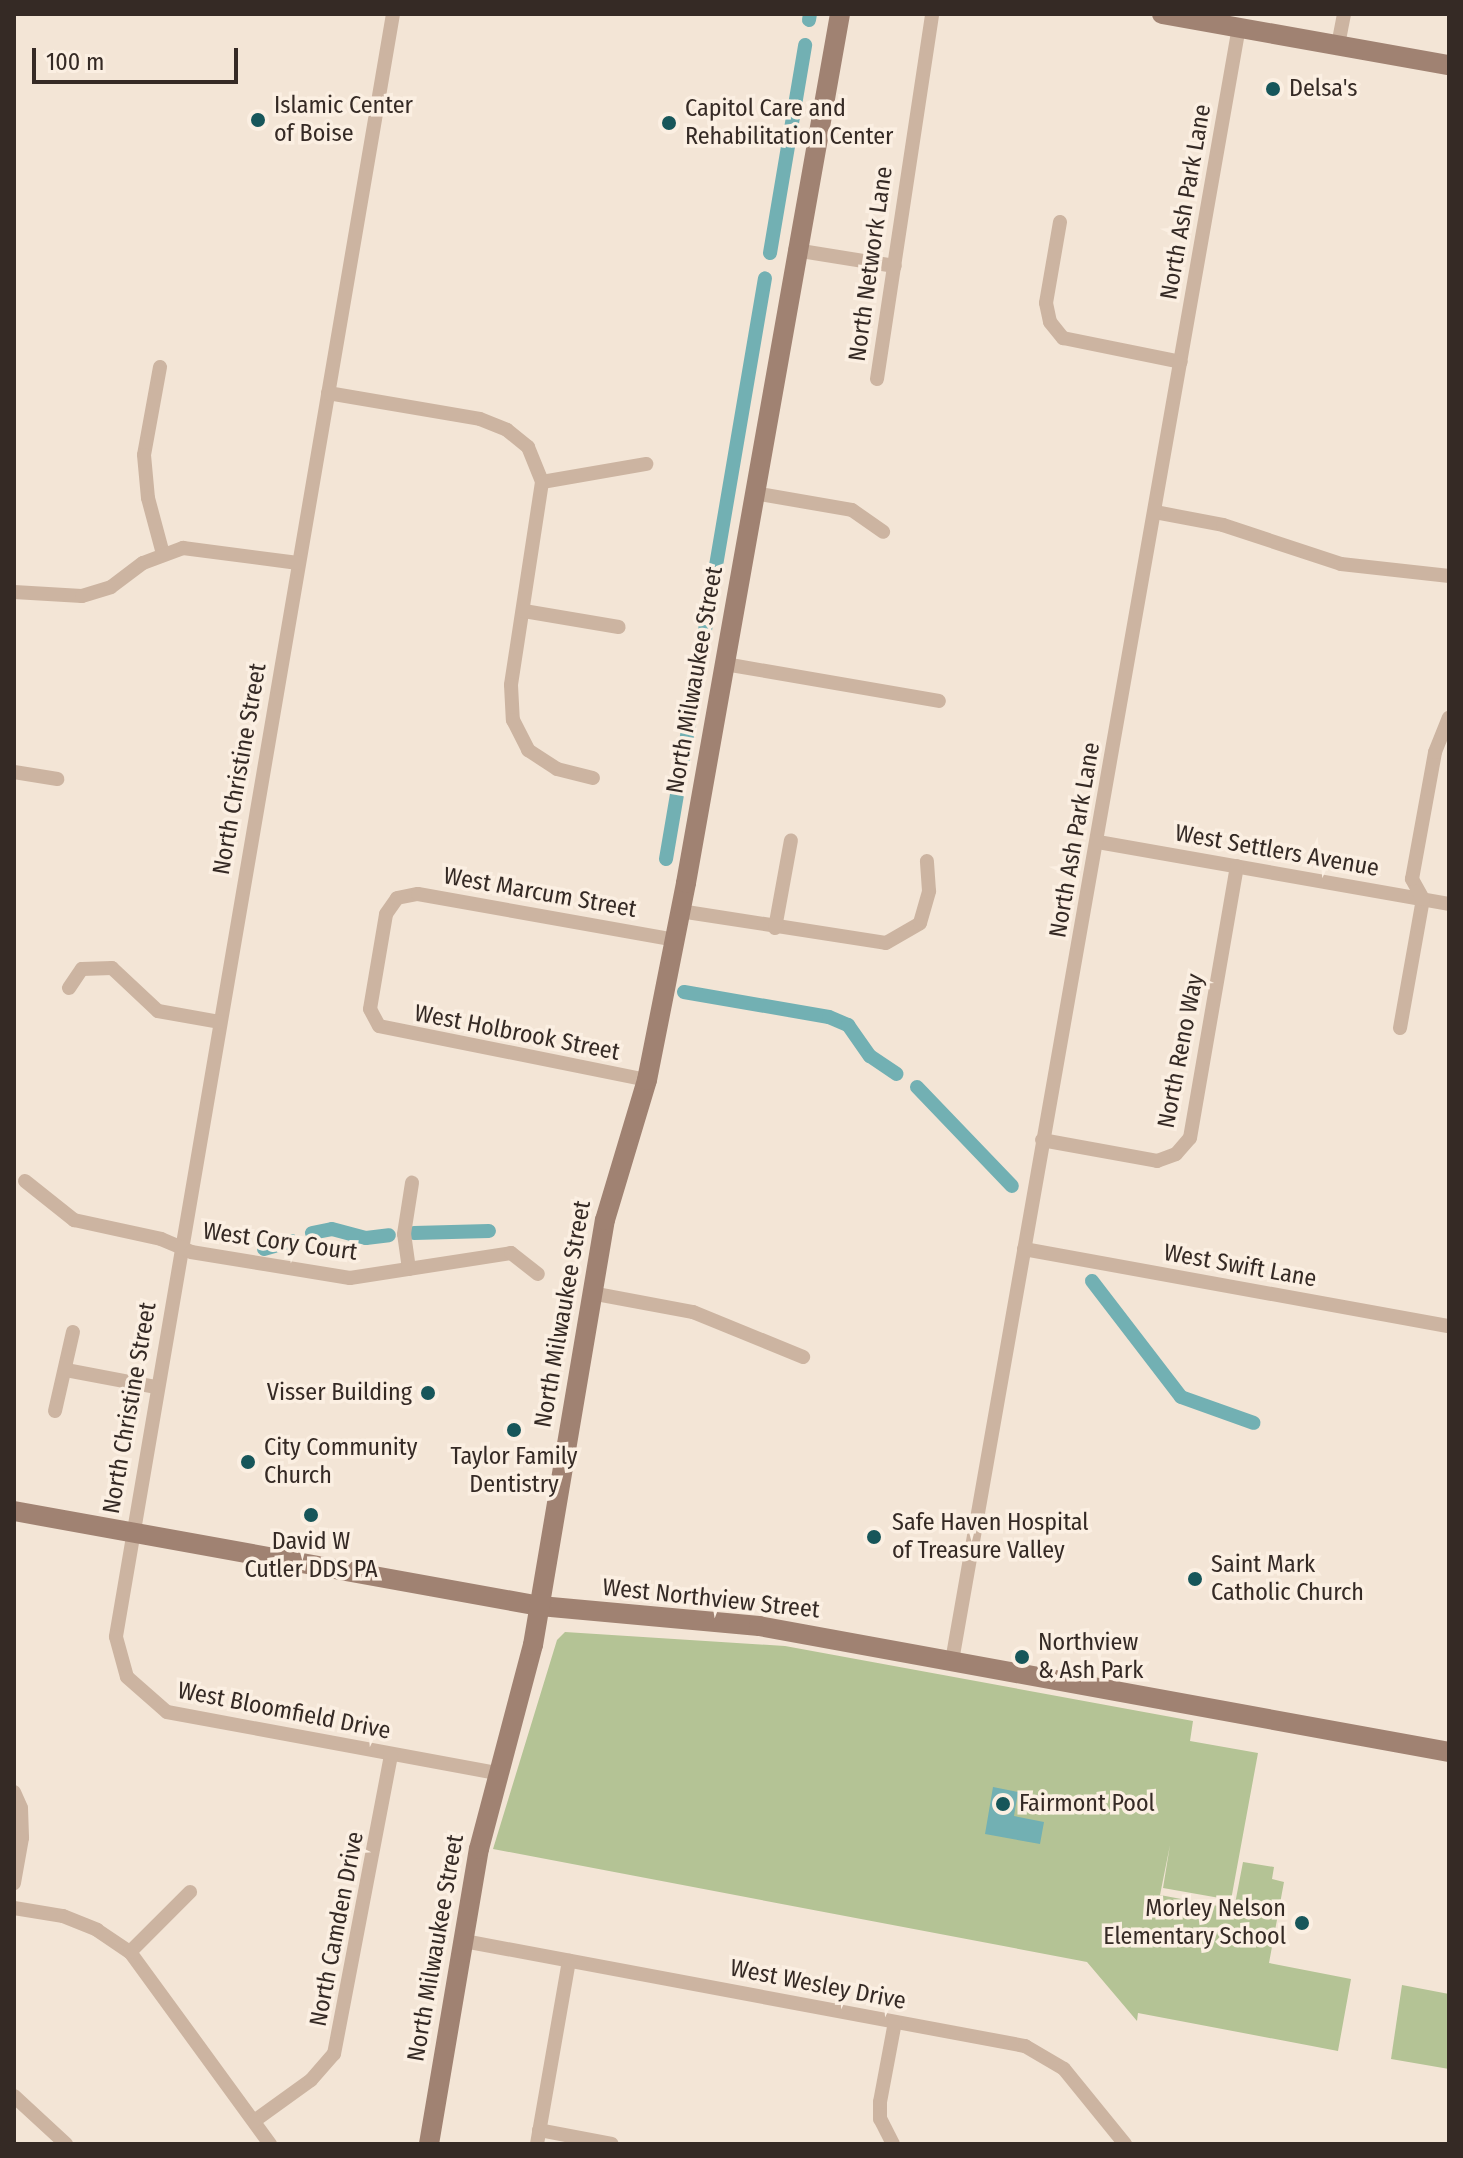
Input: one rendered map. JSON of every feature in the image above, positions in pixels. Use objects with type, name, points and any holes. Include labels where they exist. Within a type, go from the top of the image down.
[{"type":"main road","name":"North Milwaukee Street","points":[[429,2144],[497,1773],[540,1606],[591,1293],[611,1191],[647,1080],[675,940],[795,250],[840,14]]},
{"type":"main road","points":[[1162,14],[1449,65]]},
{"type":"main road","name":"West Northview Street","points":[[14,1511],[540,1606],[759,1626],[1449,1752]]},
{"type":"street","name":"North Christine Street","points":[[131,1532],[393,14]]},
{"type":"street","name":"North Network Lane","points":[[877,379],[932,14]]},
{"type":"street","points":[[1338,45],[1344,14]]},
{"type":"street","name":"North Ash Park Lane","points":[[952,1661],[1239,27]]},
{"type":"street","points":[[1060,222],[1046,303],[1050,322],[1063,338],[1181,362]]},
{"type":"street","points":[[795,250],[895,266]]},
{"type":"street","points":[[160,367],[144,455],[148,498],[163,554]]},
{"type":"street","points":[[328,393],[480,419],[507,430],[528,447],[542,482],[511,685],[513,720],[528,750],[557,769],[593,778]]},
{"type":"street","points":[[542,482],[646,464]]},
{"type":"street","points":[[754,493],[852,510],[883,532]]},
{"type":"street","points":[[1155,512],[1223,525],[1341,564],[1449,576]]},
{"type":"street","points":[[14,592],[82,596],[111,587],[163,554],[202,547],[298,563]]},
{"type":"street","points":[[524,611],[619,627]]},
{"type":"street","points":[[725,664],[939,701]]},
{"type":"street","points":[[1400,1028],[1423,899],[1412,879],[1435,752],[1449,718]]},
{"type":"street","points":[[14,772],[57,779]]},
{"type":"street","points":[[775,928],[791,840]]},
{"type":"street","name":"West Settlers Avenue","points":[[1098,842],[1449,904]]},
{"type":"street","points":[[680,911],[870,944],[899,939],[920,923],[927,908],[927,861]]},
{"type":"street","name":"North Reno Way","points":[[1042,1140],[1157,1161],[1176,1154],[1190,1138],[1237,866]]},
{"type":"street","name":"West Marcum Street","points":[[379,1026],[370,1009],[386,914],[397,898],[418,894],[675,940]]},
{"type":"street","points":[[69,988],[82,969],[112,968],[129,978],[158,1011],[219,1022]]},
{"type":"street","name":"West Holbrook Street","points":[[379,1026],[647,1080]]},
{"type":"street","name":"West Cory Court","points":[[25,1181],[74,1220],[181,1247],[327,1276],[409,1269],[511,1253],[538,1274]]},
{"type":"street","points":[[409,1269],[404,1234],[412,1183]]},
{"type":"street","name":"West Swift Lane","points":[[1024,1249],[1449,1326]]},
{"type":"street","points":[[591,1293],[693,1312],[803,1357]]},
{"type":"street","points":[[55,1411],[73,1332]]},
{"type":"street","points":[[66,1370],[156,1387]]},
{"type":"street","name":"West Bloomfield Drive","points":[[131,1532],[116,1637],[127,1677],[148,1700],[195,1721],[497,1773]]},
{"type":"street","name":"North Camden Drive","points":[[254,2121],[311,2080],[334,2054],[391,1754]]},
{"type":"street","points":[[14,1792],[21,1808],[22,1838],[14,1883]]},
{"type":"street","points":[[130,1952],[190,1892]]},
{"type":"street","points":[[14,1908],[63,1916],[97,1930],[130,1952],[270,2144]]},
{"type":"street","name":"West Wesley Drive","points":[[464,1941],[895,2022],[1045,2054],[1125,2144]]},
{"type":"street","points":[[569,1961],[538,2137],[612,2144]]},
{"type":"street","points":[[893,2144],[880,2119],[880,2102],[895,2022]]},
{"type":"street","points":[[14,2096],[66,2144]]},
{"type":"green space","points":[[565,1632],[785,1646],[1193,1721],[1190,1741],[1258,1753],[1231,1900],[1163,1888],[1170,1845],[1160,1895],[1234,1909],[1243,1862],[1274,1867],[1272,1879],[1284,1882],[1269,1963],[1351,1979],[1338,2051],[1138,2013],[1137,2021],[1087,1962],[493,1849],[557,1640]]},
{"type":"green space","points":[[1402,1985],[1449,1994],[1449,2069],[1391,2059]]},
{"type":"water","name":"Fairmont Pool","points":[[993,1787],[1018,1792],[1014,1816],[1044,1822],[1040,1844],[985,1834]]},
{"type":"waterway","points":[[809,20],[810,14]]},
{"type":"waterway","points":[[770,253],[805,45]]},
{"type":"waterway","points":[[666,859],[765,278]]},
{"type":"waterway","points":[[684,992],[829,1017],[848,1025],[870,1056],[897,1074]]},
{"type":"waterway","points":[[917,1087],[1012,1186]]},
{"type":"waterway","points":[[312,1233],[332,1229],[366,1238],[389,1235]]},
{"type":"waterway","points":[[414,1233],[489,1231]]},
{"type":"waterway","points":[[264,1249],[292,1241]]},
{"type":"waterway","points":[[1092,1281],[1181,1397],[1254,1423]]},
{"type":"place","name":"Delsa's","points":[[1273,89]]},
{"type":"place","name":"Islamic Center of Boise","points":[[258,120]]},
{"type":"place","name":"Capitol Care and Rehabilitation Center","points":[[669,123]]},
{"type":"place","name":"Visser Building","points":[[428,1393]]},
{"type":"place","name":"Taylor Family Dentistry","points":[[514,1430]]},
{"type":"place","name":"City Community Church","points":[[248,1462]]},
{"type":"place","name":"David W Cutler DDS PA","points":[[311,1515]]},
{"type":"place","name":"Safe Haven Hospital of Treasure Valley","points":[[874,1537]]},
{"type":"place","name":"Saint Mark Catholic Church","points":[[1195,1579]]},
{"type":"place","name":"Northview & Ash Park","points":[[1022,1657]]},
{"type":"place","name":"Fairmont Pool","points":[[1003,1804]]},
{"type":"place","name":"Morley Nelson Elementary School","points":[[1302,1923]]}]
